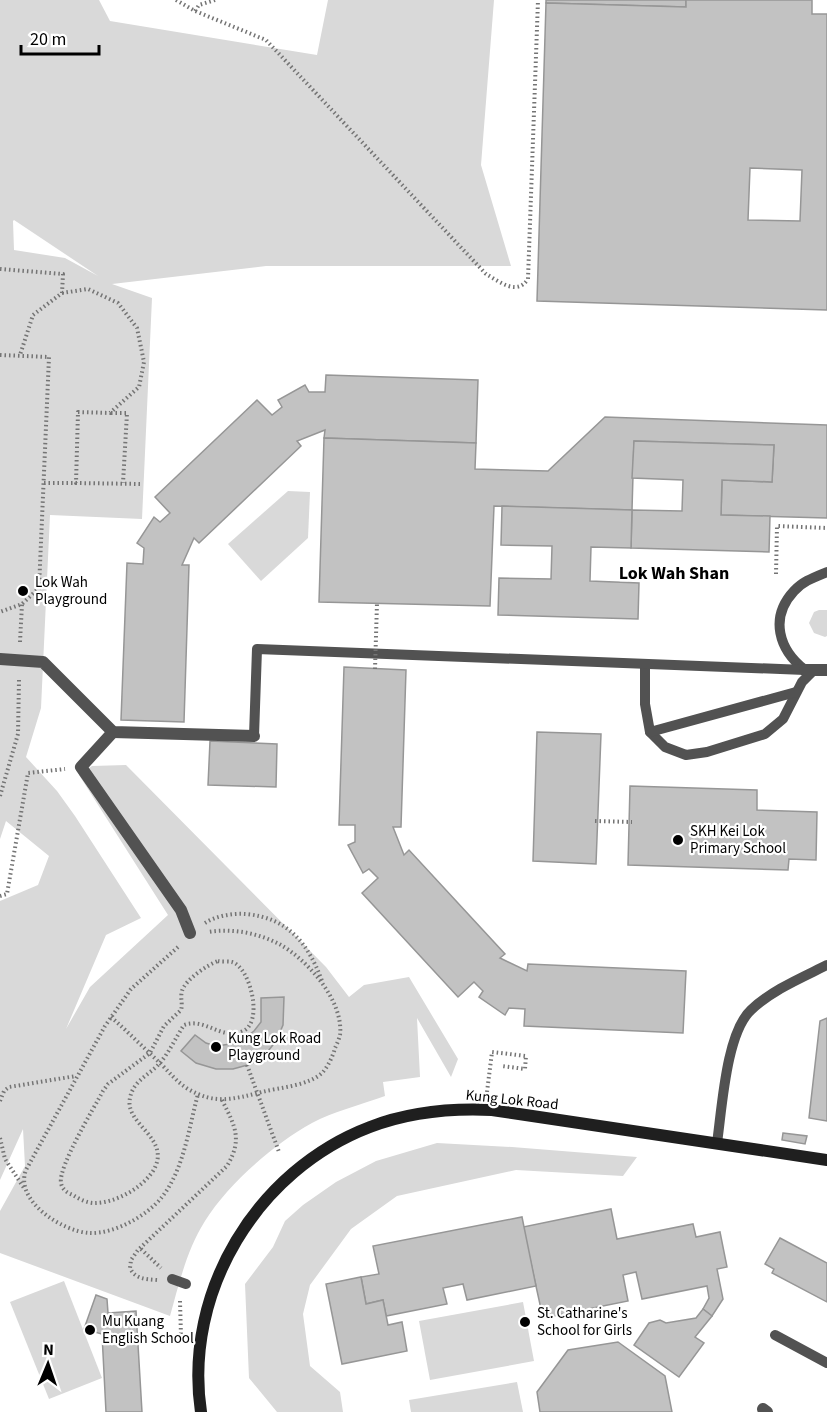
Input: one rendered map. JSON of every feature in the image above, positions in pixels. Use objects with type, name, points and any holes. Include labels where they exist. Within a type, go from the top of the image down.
[{"type":"street","points":[[0,659],[43,662],[113,732],[254,736]]},
{"type":"street","points":[[810,670],[827,670]]},
{"type":"street","points":[[113,732],[81,767],[181,910],[187,937]]},
{"type":"street","name":"Kung Lok Road","points":[[201,1412],[198,1377],[203,1328],[211,1296],[226,1257],[252,1216],[286,1179],[305,1163],[347,1137],[385,1122],[417,1114],[467,1109],[492,1110],[827,1160]]},
{"type":"lane","points":[[810,670],[793,661],[784,648],[780,633],[780,618],[785,603],[794,591],[807,581],[824,575]]},
{"type":"lane","points":[[254,736],[258,649],[810,670]]},
{"type":"lane","points":[[645,664],[645,704],[651,732],[665,747],[686,755],[707,752],[765,734],[783,719],[795,692],[810,670]]},
{"type":"lane","points":[[651,732],[795,692]]},
{"type":"lane","points":[[717,1143],[734,1040],[741,1023],[751,1010],[781,988],[827,965]]},
{"type":"lane","points":[[172,1279],[186,1284]]},
{"type":"lane","points":[[776,1335],[827,1363]]},
{"type":"path","points":[[176,0],[195,11],[266,40],[486,274],[511,288],[524,285],[528,279],[538,0]]},
{"type":"path","points":[[195,11],[199,5],[215,0]]},
{"type":"path","points":[[0,269],[63,274],[62,293]]},
{"type":"path","points":[[20,355],[33,315],[62,293],[88,289],[118,303],[137,328],[144,362],[139,387],[110,413]]},
{"type":"path","points":[[0,355],[49,357],[39,588],[22,604],[0,612]]},
{"type":"path","points":[[76,483],[78,412],[127,413],[123,483]]},
{"type":"path","points":[[44,483],[141,483]]},
{"type":"path","points":[[776,574],[777,526],[827,528]]},
{"type":"path","points":[[375,669],[376,603]]},
{"type":"path","points":[[0,796],[18,734]]},
{"type":"path","points":[[0,896],[7,894],[28,773],[81,767]]},
{"type":"path","points":[[596,821],[632,822]]},
{"type":"path","points":[[27,1192],[23,1177],[26,1170],[111,1017],[131,989],[187,937],[212,919],[240,914],[263,916],[289,929],[313,957],[324,986]]},
{"type":"path","points":[[111,1017],[187,1088],[198,1094],[222,1100],[303,1082],[324,1071],[340,1035],[335,1009],[330,994],[324,986],[292,952],[277,943],[253,934],[232,930],[204,933]]},
{"type":"path","points":[[177,947],[187,937]]},
{"type":"path","points":[[218,961],[233,962],[240,967],[253,1001],[255,1015],[251,1024],[244,1031],[228,1034],[201,1023],[184,1025],[160,1063],[135,1086],[130,1096],[129,1104],[133,1114],[155,1144],[158,1152],[158,1161],[152,1173],[123,1196],[106,1201],[92,1203],[69,1194],[63,1189],[61,1183],[64,1166],[103,1091],[108,1084],[150,1053],[164,1026],[181,1010],[182,992],[185,985],[207,965],[218,961]]},
{"type":"path","points":[[485,1102],[492,1052],[526,1056],[525,1069],[502,1066]]},
{"type":"path","points":[[247,1065],[279,1152]]},
{"type":"path","points":[[0,1101],[4,1091],[9,1087],[77,1076]]},
{"type":"path","points":[[0,1138],[5,1158],[34,1204],[47,1215],[72,1229],[89,1233],[106,1231],[148,1211],[172,1183],[179,1167],[198,1094]]},
{"type":"path","points":[[172,1279],[146,1279],[135,1275],[130,1268],[131,1260],[140,1248],[227,1166],[234,1154],[236,1127],[222,1100]]},
{"type":"path","points":[[140,1248],[172,1279]]},
{"type":"shaded area","points":[[0,0],[99,0],[110,21],[317,55],[328,0],[494,0],[481,165],[511,266],[266,266],[112,284],[152,298],[142,519],[50,515],[41,708],[26,757],[57,791],[75,816],[141,918],[106,935],[66,1029],[90,987],[168,915],[79,775],[92,766],[126,765],[326,967],[349,997],[364,985],[409,977],[458,1059],[451,1077],[417,1018],[420,1077],[383,1082],[385,1096],[312,1123],[282,1142],[239,1179],[215,1207],[193,1243],[170,1316],[0,1253],[0,1211],[25,1166],[23,1129],[0,1180],[0,901],[38,885],[49,856],[6,821],[0,839]],"holes":[[[14,220],[98,276],[65,258],[14,250]]]},
{"type":"shaded area","points":[[288,491],[310,492],[308,538],[261,581],[228,544]]},
{"type":"shaded area","points":[[827,610],[827,636],[825,637],[814,633],[809,623],[814,612]]},
{"type":"shaded area","points":[[437,1143],[637,1157],[623,1176],[516,1170],[397,1196],[351,1229],[310,1285],[303,1314],[310,1366],[340,1392],[343,1412],[277,1412],[249,1378],[245,1284],[273,1247],[285,1221],[303,1205],[336,1182],[376,1161]]},
{"type":"shaded area","points":[[64,1281],[102,1378],[49,1399],[10,1302]]},
{"type":"shaded area","points":[[523,1302],[534,1361],[430,1380],[419,1321]]},
{"type":"shaded area","points":[[517,1382],[523,1412],[411,1412],[409,1400]]},
{"type":"building","points":[[546,0],[686,0],[686,7],[546,3]]},
{"type":"building","points":[[686,0],[812,0],[812,14],[827,14],[827,310],[537,301],[546,3],[686,7]],"holes":[[[750,168],[802,170],[800,221],[748,220]]]},
{"type":"building","points":[[326,375],[478,380],[476,443],[324,438],[325,430],[297,441],[301,446],[199,543],[194,538],[182,565],[189,565],[184,722],[121,720],[127,563],[143,564],[144,548],[137,543],[154,517],[160,522],[170,513],[155,497],[257,400],[272,415],[282,407],[278,400],[305,385],[309,392],[325,392]]},
{"type":"building","points":[[605,417],[827,425],[827,518],[721,515],[722,480],[772,482],[774,445],[634,441],[632,510],[494,506],[490,606],[319,602],[324,438],[476,443],[475,469],[548,471]]},
{"type":"building","points":[[634,441],[774,445],[772,482],[722,480],[721,515],[770,516],[769,552],[631,548],[632,510],[682,511],[683,480],[632,478]]},
{"type":"building","points":[[502,506],[632,510],[631,548],[591,547],[590,581],[639,583],[638,619],[498,615],[499,578],[551,579],[552,546],[501,545]]},
{"type":"building","points":[[344,667],[406,670],[401,827],[393,827],[404,855],[409,850],[505,954],[500,958],[527,971],[528,964],[686,971],[683,1033],[524,1026],[525,1009],[509,1008],[505,1015],[479,997],[483,991],[474,982],[458,997],[362,893],[378,878],[369,869],[363,873],[348,845],[355,842],[355,825],[339,825]]},
{"type":"building","points":[[537,732],[601,734],[596,864],[533,861]]},
{"type":"building","points":[[210,741],[277,744],[276,787],[208,785]]},
{"type":"building","points":[[630,786],[757,790],[757,810],[817,812],[816,860],[789,859],[788,870],[628,865]]},
{"type":"building","points":[[284,997],[283,1025],[276,1041],[265,1055],[251,1064],[233,1069],[216,1069],[196,1063],[181,1051],[195,1035],[206,1043],[216,1046],[238,1043],[254,1031],[261,1022],[261,998]]},
{"type":"building","points":[[827,1018],[827,1121],[809,1118],[820,1021]]},
{"type":"building","points":[[783,1133],[807,1136],[805,1144],[782,1140]]},
{"type":"building","points":[[611,1209],[617,1239],[693,1224],[696,1237],[720,1232],[727,1267],[717,1269],[723,1299],[712,1316],[703,1309],[709,1298],[707,1286],[642,1299],[636,1272],[623,1275],[628,1301],[543,1318],[523,1227]]},
{"type":"building","points":[[522,1217],[536,1286],[467,1300],[463,1284],[443,1288],[447,1304],[386,1316],[383,1300],[366,1304],[361,1277],[379,1274],[373,1246]]},
{"type":"building","points":[[780,1238],[827,1263],[827,1302],[772,1273],[774,1269],[765,1264]]},
{"type":"building","points":[[361,1277],[366,1304],[383,1300],[388,1325],[402,1322],[407,1351],[342,1364],[326,1284]]},
{"type":"building","points":[[96,1295],[107,1299],[108,1313],[136,1311],[142,1412],[106,1412],[102,1334],[84,1329]]},
{"type":"building","points":[[703,1309],[712,1316],[695,1337],[704,1343],[679,1377],[634,1345],[649,1323],[660,1320],[666,1323],[696,1318]]},
{"type":"building","points":[[618,1342],[665,1376],[672,1412],[540,1412],[537,1392],[568,1350]]},
{"type":"place","name":"Lok Wah Playground","points":[[23,591]]},
{"type":"place","name":"SKH Kei Lok Primary School","points":[[678,840]]},
{"type":"place","name":"Kung Lok Road Playground","points":[[216,1047]]},
{"type":"place","name":"St. Catharine's School for Girls","points":[[525,1322]]},
{"type":"place","name":"Mu Kuang English School","points":[[90,1330]]},
{"type":"district","name":"Lok Wah Shan","points":[[674,573]]}]
